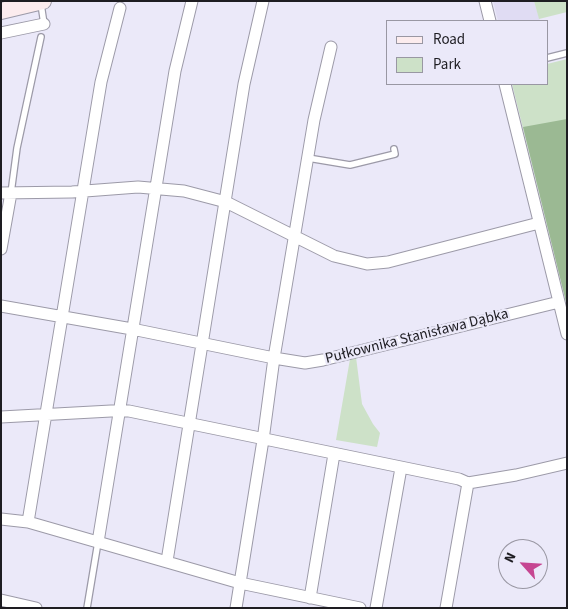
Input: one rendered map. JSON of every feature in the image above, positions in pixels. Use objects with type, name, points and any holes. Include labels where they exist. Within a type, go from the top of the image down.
[{"type":"main road","points":[[1,11],[33,2]]},
{"type":"street","points":[[98,542],[175,71],[192,1]]},
{"type":"street","points":[[167,561],[244,84],[263,1]]},
{"type":"street","points":[[485,1],[490,20]]},
{"type":"street","points":[[28,522],[101,82],[120,8]]},
{"type":"street","points":[[1,33],[44,24]]},
{"type":"street","points":[[236,608],[264,440],[274,358],[314,120],[331,47]]},
{"type":"street","points":[[505,85],[567,334]]},
{"type":"street","points":[[1,249],[6,193],[138,187],[184,191],[226,202],[334,256],[367,264],[388,262],[539,223]]},
{"type":"street","name":"Pułkownika Stanisława Dąbka","points":[[1,306],[132,329],[304,363],[558,302]]},
{"type":"street","points":[[1,417],[120,410],[459,479],[468,484],[567,463]]},
{"type":"street","points":[[310,598],[334,454]]},
{"type":"street","points":[[376,608],[401,468]]},
{"type":"street","points":[[446,608],[468,484]]},
{"type":"street","points":[[1,519],[28,522],[240,583],[360,608]]},
{"type":"street","points":[[1,600],[36,608]]},
{"type":"lane","points":[[33,2],[44,24]]},
{"type":"lane","points":[[6,193],[41,37]]},
{"type":"lane","points":[[548,58],[567,53]]},
{"type":"lane","points":[[308,158],[350,165],[395,154],[394,149]]},
{"type":"lane","points":[[87,608],[98,542]]},
{"type":"shaded area","points":[[493,1],[534,1],[540,20],[498,20]]},
{"type":"green space","points":[[534,1],[567,1],[567,12],[539,19]]},
{"type":"green space","points":[[567,59],[567,306],[512,85],[548,85],[548,64]]},
{"type":"green space","points":[[567,119],[567,306],[523,127]]},
{"type":"green space","points":[[356,357],[362,404],[380,433],[377,447],[336,440],[350,359]]}]
